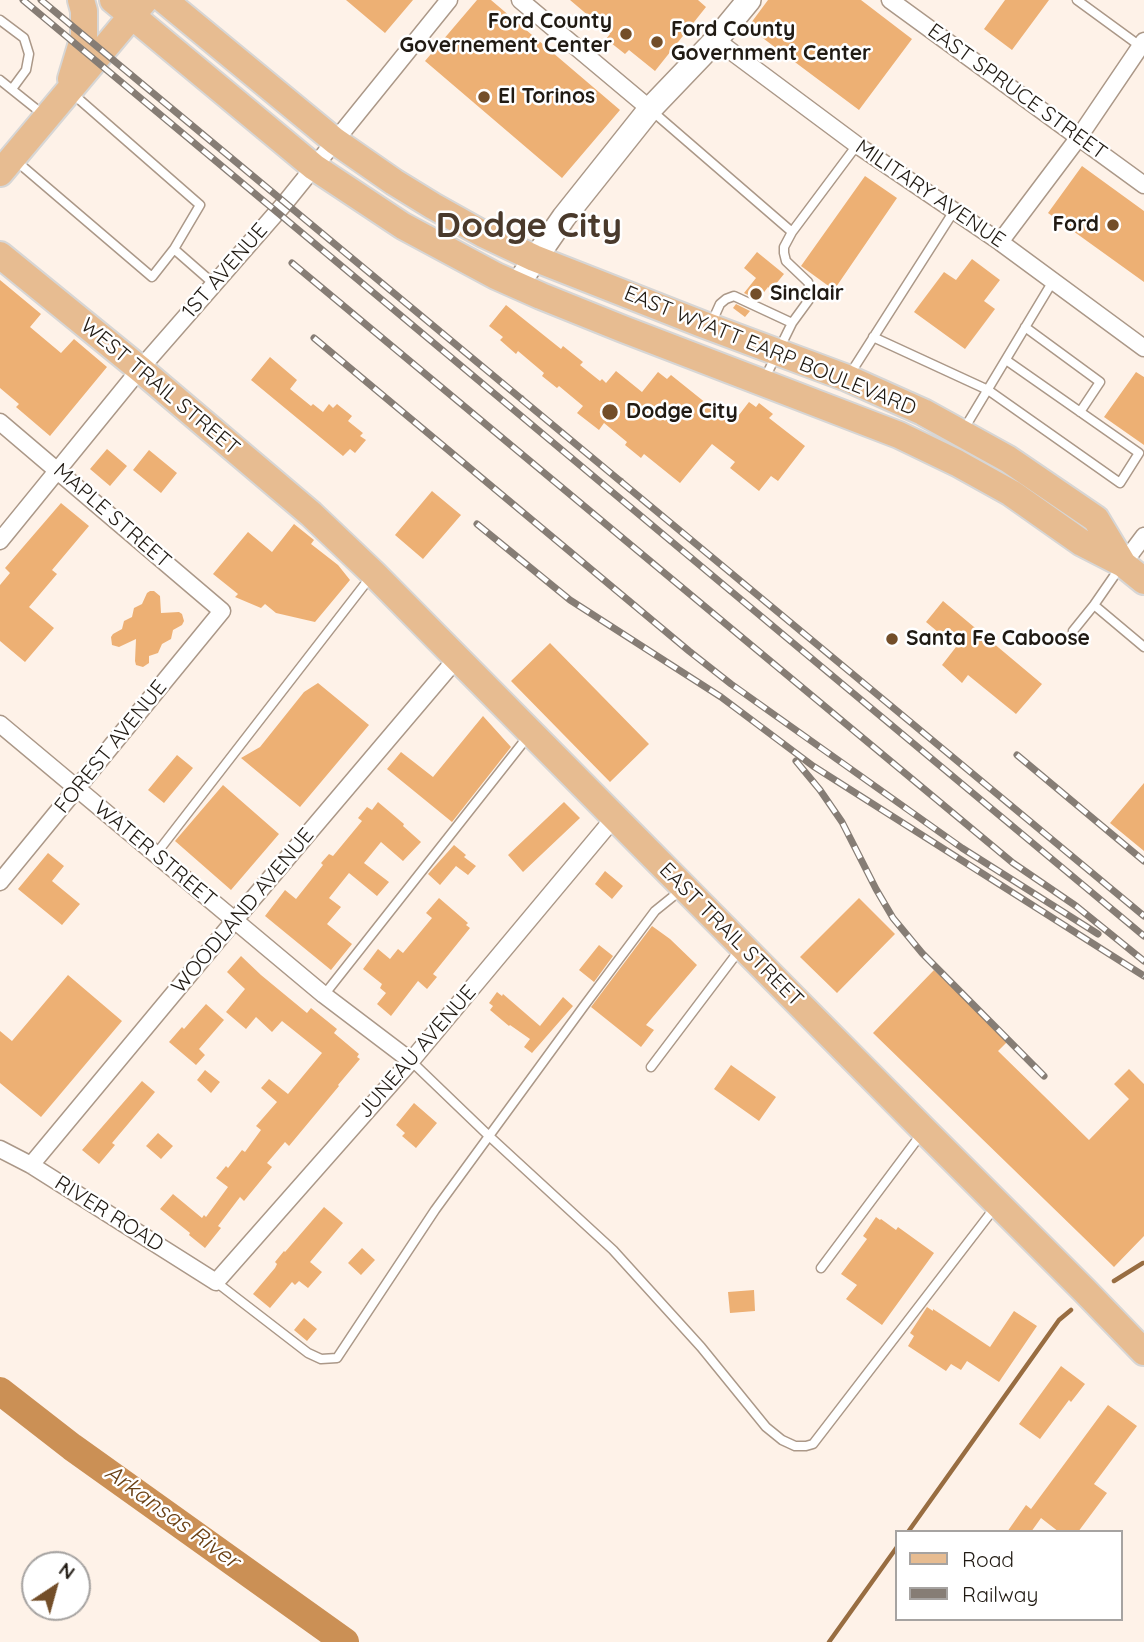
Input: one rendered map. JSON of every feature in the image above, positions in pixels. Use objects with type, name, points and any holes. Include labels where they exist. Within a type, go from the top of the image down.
[{"type":"main road","points":[[67,93],[84,36],[81,0]]},
{"type":"main road","points":[[164,0],[335,141]]},
{"type":"main road","points":[[6,166],[67,93],[130,5]]},
{"type":"main road","name":"EAST WYATT EARP BOULEVARD","points":[[130,5],[314,167],[402,226],[517,285],[623,329],[899,435],[1011,493],[1082,543],[1123,564],[1144,581]]},
{"type":"main road","name":"EAST WYATT EARP BOULEVARD","points":[[335,141],[433,206],[534,258],[847,379],[923,412],[1008,458],[1096,519],[1123,564]]},
{"type":"main road","name":"WEST TRAIL STREET","points":[[0,255],[318,520]]},
{"type":"main road","name":"EAST TRAIL STREET","points":[[318,520],[1144,1352]]},
{"type":"street","name":"1ST AVENUE","points":[[0,541],[140,369],[314,167],[449,0]]},
{"type":"street","points":[[520,0],[650,109]]},
{"type":"street","points":[[517,285],[564,217],[650,109],[716,40],[749,0]]},
{"type":"street","name":"EAST SPRUCE STREET","points":[[890,0],[1144,185]]},
{"type":"street","name":"MILITARY AVENUE","points":[[716,40],[857,145],[1000,242],[1144,348]]},
{"type":"street","points":[[1000,242],[1079,137],[1142,43]]},
{"type":"street","name":"MAPLE STREET","points":[[0,422],[222,611]]},
{"type":"street","points":[[1123,564],[1144,536]]},
{"type":"street","name":"FOREST AVENUE","points":[[0,883],[222,611]]},
{"type":"street","name":"WOODLAND AVENUE","points":[[31,1165],[234,920],[457,658]]},
{"type":"street","name":"WATER STREET","points":[[0,724],[324,995],[411,1061]]},
{"type":"street","name":"JUNEAU AVENUE","points":[[216,1282],[411,1061],[614,818]]},
{"type":"street","name":"RIVER ROAD","points":[[0,1149],[31,1165],[216,1282]]},
{"type":"lane","points":[[1077,0],[1142,43]]},
{"type":"lane","points":[[0,20],[24,38],[29,54],[26,70],[12,89]]},
{"type":"lane","points":[[0,80],[47,118]]},
{"type":"lane","points":[[6,166],[152,277],[174,249],[200,205],[67,93]]},
{"type":"lane","points":[[650,109],[792,232]]},
{"type":"lane","points":[[763,382],[776,352],[812,292],[808,282],[786,261],[784,247],[792,232],[857,145]]},
{"type":"lane","points":[[847,379],[954,211]]},
{"type":"lane","points":[[174,249],[214,284]]},
{"type":"lane","points":[[962,433],[1053,281]]},
{"type":"lane","points":[[710,327],[720,304],[734,296],[792,323]]},
{"type":"lane","points":[[1025,327],[1100,382],[1080,412]]},
{"type":"lane","points":[[873,337],[988,390],[1120,483],[1139,453],[1006,360]]},
{"type":"lane","points":[[1073,631],[1123,564]]},
{"type":"lane","points":[[156,854],[373,573]]},
{"type":"lane","points":[[1094,605],[1144,647]]},
{"type":"lane","points":[[324,995],[531,733]]},
{"type":"lane","points":[[216,1282],[308,1353],[321,1359],[337,1358],[389,1278],[489,1136],[655,911],[684,887]]},
{"type":"lane","points":[[651,1067],[742,946]]},
{"type":"lane","points":[[411,1061],[613,1250],[701,1348],[766,1427],[782,1440],[795,1446],[813,1444],[998,1204]]},
{"type":"lane","points":[[821,1268],[924,1130]]},
{"type":"path","points":[[519,401],[525,394]]},
{"type":"path","points":[[619,484],[624,477]]},
{"type":"building","points":[[346,0],[413,0],[385,33]]},
{"type":"building","points":[[477,0],[491,0],[620,110],[562,178],[425,61]]},
{"type":"building","name":"Ford County Government Center","points":[[570,0],[698,0],[706,7],[655,71],[629,50],[625,54],[606,39],[610,34]]},
{"type":"building","points":[[768,0],[861,0],[912,39],[859,110],[748,27]]},
{"type":"building","points":[[1005,0],[1049,0],[1012,50],[984,29]]},
{"type":"building","points":[[1082,166],[1144,211],[1144,282],[1048,213]]},
{"type":"building","points":[[865,176],[897,198],[834,290],[801,266]]},
{"type":"building","points":[[757,252],[784,274],[771,290],[768,287],[758,300],[744,293],[756,278],[744,268]]},
{"type":"building","points":[[972,259],[1000,280],[984,301],[995,309],[965,349],[914,312],[944,272],[956,280]]},
{"type":"building","points":[[0,280],[41,314],[30,327],[61,353],[74,339],[107,367],[50,436],[16,407],[19,404],[0,388]]},
{"type":"building","points":[[736,304],[750,311],[745,317],[733,308]]},
{"type":"building","points":[[506,305],[561,349],[563,346],[583,362],[580,365],[600,381],[602,379],[606,383],[616,371],[642,392],[658,372],[667,379],[671,375],[732,424],[749,402],[756,407],[759,403],[773,414],[769,418],[805,446],[778,481],[771,476],[759,491],[730,468],[735,462],[712,444],[680,483],[644,454],[641,458],[604,423],[599,430],[577,413],[583,406],[542,376],[544,373],[518,351],[516,354],[500,340],[503,337],[489,326]]},
{"type":"building","points":[[270,357],[297,380],[290,389],[311,406],[313,404],[323,412],[329,404],[333,408],[337,404],[352,416],[348,421],[363,433],[360,436],[366,440],[355,453],[350,449],[343,456],[251,380]]},
{"type":"building","points":[[1136,372],[1144,377],[1144,445],[1104,417]]},
{"type":"building","points":[[107,449],[127,466],[110,486],[90,469]]},
{"type":"building","points":[[149,450],[177,473],[161,493],[133,470]]},
{"type":"building","points":[[432,491],[461,515],[423,559],[395,535]]},
{"type":"building","points":[[61,503],[89,526],[52,570],[57,574],[29,607],[54,628],[25,662],[0,641],[0,585],[10,573],[5,568]]},
{"type":"building","points":[[294,524],[314,540],[311,544],[338,565],[350,580],[315,622],[276,613],[265,604],[261,608],[235,597],[238,594],[213,574],[248,532],[272,552]]},
{"type":"building","points":[[150,591],[160,596],[161,613],[179,612],[184,621],[173,630],[171,639],[162,644],[158,653],[149,656],[149,663],[143,667],[136,665],[135,661],[136,639],[119,647],[112,645],[111,637],[122,629],[124,621],[132,617],[134,608],[142,604]]},
{"type":"building","points":[[943,601],[1042,684],[1016,714],[968,675],[962,683],[942,665],[956,647],[926,622]]},
{"type":"building","points":[[550,643],[649,744],[610,782],[511,681]]},
{"type":"building","points":[[318,683],[369,725],[300,807],[241,758],[260,747],[304,692]]},
{"type":"building","points":[[483,716],[511,747],[452,822],[387,769],[401,752],[433,777]]},
{"type":"building","points":[[177,755],[193,768],[164,803],[148,790]]},
{"type":"building","points":[[1144,783],[1144,851],[1110,823]]},
{"type":"building","points":[[223,785],[279,834],[231,890],[175,841]]},
{"type":"building","points":[[378,802],[421,842],[403,861],[381,842],[364,863],[389,882],[377,896],[349,873],[329,898],[341,907],[327,924],[352,944],[331,970],[265,916],[285,890],[296,899],[323,865],[321,863],[329,854],[333,856],[362,821],[358,818],[367,807],[372,810]]},
{"type":"building","points":[[564,802],[580,818],[523,872],[508,855]]},
{"type":"building","points":[[454,845],[476,866],[468,875],[456,866],[440,885],[428,874]]},
{"type":"building","points":[[48,853],[64,866],[52,881],[80,904],[62,925],[18,889]]},
{"type":"building","points":[[605,871],[623,886],[612,899],[595,884]]},
{"type":"building","points":[[439,898],[468,923],[466,925],[470,928],[433,974],[437,977],[427,989],[418,981],[391,1016],[377,1004],[386,993],[380,988],[382,984],[363,969],[378,949],[390,959],[398,949],[403,953],[432,918],[426,913]]},
{"type":"building","points":[[859,898],[895,934],[837,993],[800,957]]},
{"type":"building","points":[[652,926],[697,965],[646,1025],[654,1030],[641,1047],[591,1007]]},
{"type":"building","points":[[599,945],[613,956],[594,982],[579,970]]},
{"type":"building","points":[[241,956],[307,1013],[311,1008],[337,1029],[334,1033],[359,1054],[357,1057],[360,1059],[289,1146],[285,1142],[267,1163],[272,1167],[244,1201],[240,1197],[205,1248],[160,1209],[173,1194],[202,1218],[204,1215],[206,1217],[228,1187],[216,1178],[242,1150],[245,1152],[261,1130],[256,1126],[277,1102],[261,1088],[269,1079],[288,1094],[322,1053],[282,1021],[272,1032],[256,1017],[246,1029],[226,1012],[245,989],[227,972]]},
{"type":"building","points":[[934,970],[1008,1041],[998,1051],[1089,1140],[1129,1099],[1114,1084],[1129,1069],[1144,1084],[1144,1236],[1114,1267],[873,1033]]},
{"type":"building","points":[[68,975],[122,1021],[41,1117],[0,1083],[0,1031],[12,1041]]},
{"type":"building","points":[[497,992],[502,996],[503,994],[540,1026],[563,997],[573,1006],[532,1053],[524,1047],[530,1039],[490,1010],[493,1006],[489,1003]]},
{"type":"building","points":[[206,1004],[224,1020],[199,1049],[205,1055],[196,1065],[169,1042]]},
{"type":"building","points":[[731,1065],[776,1097],[759,1121],[714,1089]]},
{"type":"building","points":[[205,1070],[220,1082],[211,1093],[197,1080]]},
{"type":"building","points":[[142,1081],[155,1092],[112,1143],[115,1145],[99,1164],[82,1150]]},
{"type":"building","points":[[414,1103],[437,1123],[416,1148],[402,1136],[405,1133],[396,1125]]},
{"type":"building","points":[[158,1133],[173,1146],[161,1159],[146,1146]]},
{"type":"building","points":[[324,1207],[343,1223],[310,1262],[322,1272],[308,1288],[299,1281],[295,1285],[292,1282],[270,1308],[253,1294],[275,1268],[275,1262]]},
{"type":"building","points":[[876,1217],[896,1230],[898,1227],[934,1253],[882,1325],[846,1299],[857,1285],[841,1274],[867,1239],[863,1236]]},
{"type":"building","points":[[362,1248],[375,1260],[361,1275],[348,1263]]},
{"type":"building","points":[[754,1290],[755,1311],[730,1313],[728,1292]]},
{"type":"building","points":[[927,1307],[990,1347],[1014,1311],[1037,1326],[999,1382],[967,1361],[961,1370],[951,1364],[946,1371],[908,1346],[914,1336],[910,1333]]},
{"type":"building","points":[[304,1318],[317,1329],[307,1341],[294,1330]]},
{"type":"building","points":[[1061,1366],[1085,1384],[1071,1402],[1069,1400],[1040,1439],[1019,1424]]},
{"type":"building","points":[[1108,1405],[1137,1426],[1094,1484],[1107,1493],[1079,1530],[1056,1530],[1041,1518],[1032,1530],[1008,1530],[1026,1505],[1031,1509]]},
{"type":"waterway","points":[[1114,1281],[1143,1263]]},
{"type":"waterway","points":[[909,1530],[1059,1320],[1071,1310]]},
{"type":"waterway","name":"Arkansas River","points":[[0,1391],[72,1447],[345,1642]]},
{"type":"waterway","points":[[829,1642],[895,1550]]},
{"type":"railway","points":[[23,0],[1144,936]]},
{"type":"railway","points":[[41,0],[1144,916]]},
{"type":"railway","points":[[292,263],[1013,863],[1076,906],[1144,961]]},
{"type":"railway","points":[[314,338],[731,684],[962,848],[1098,934]]},
{"type":"railway","points":[[477,524],[570,600],[721,697],[813,766],[1144,976]]},
{"type":"railway","points":[[1017,755],[1144,861]]},
{"type":"railway","points":[[796,761],[842,822],[893,918],[922,953],[1044,1076]]},
{"type":"place","name":"Ford County Governement Center","points":[[626,34]]},
{"type":"place","name":"Ford County Government Center","points":[[657,42]]},
{"type":"place","name":"El Torinos","points":[[484,97]]},
{"type":"place","name":"Ford","points":[[1113,225]]},
{"type":"place","name":"Sinclair","points":[[756,294]]},
{"type":"place","name":"Dodge City","points":[[610,412]]},
{"type":"place","name":"Santa Fe Caboose","points":[[892,639]]},
{"type":"district","name":"Dodge City","points":[[529,226]]}]
